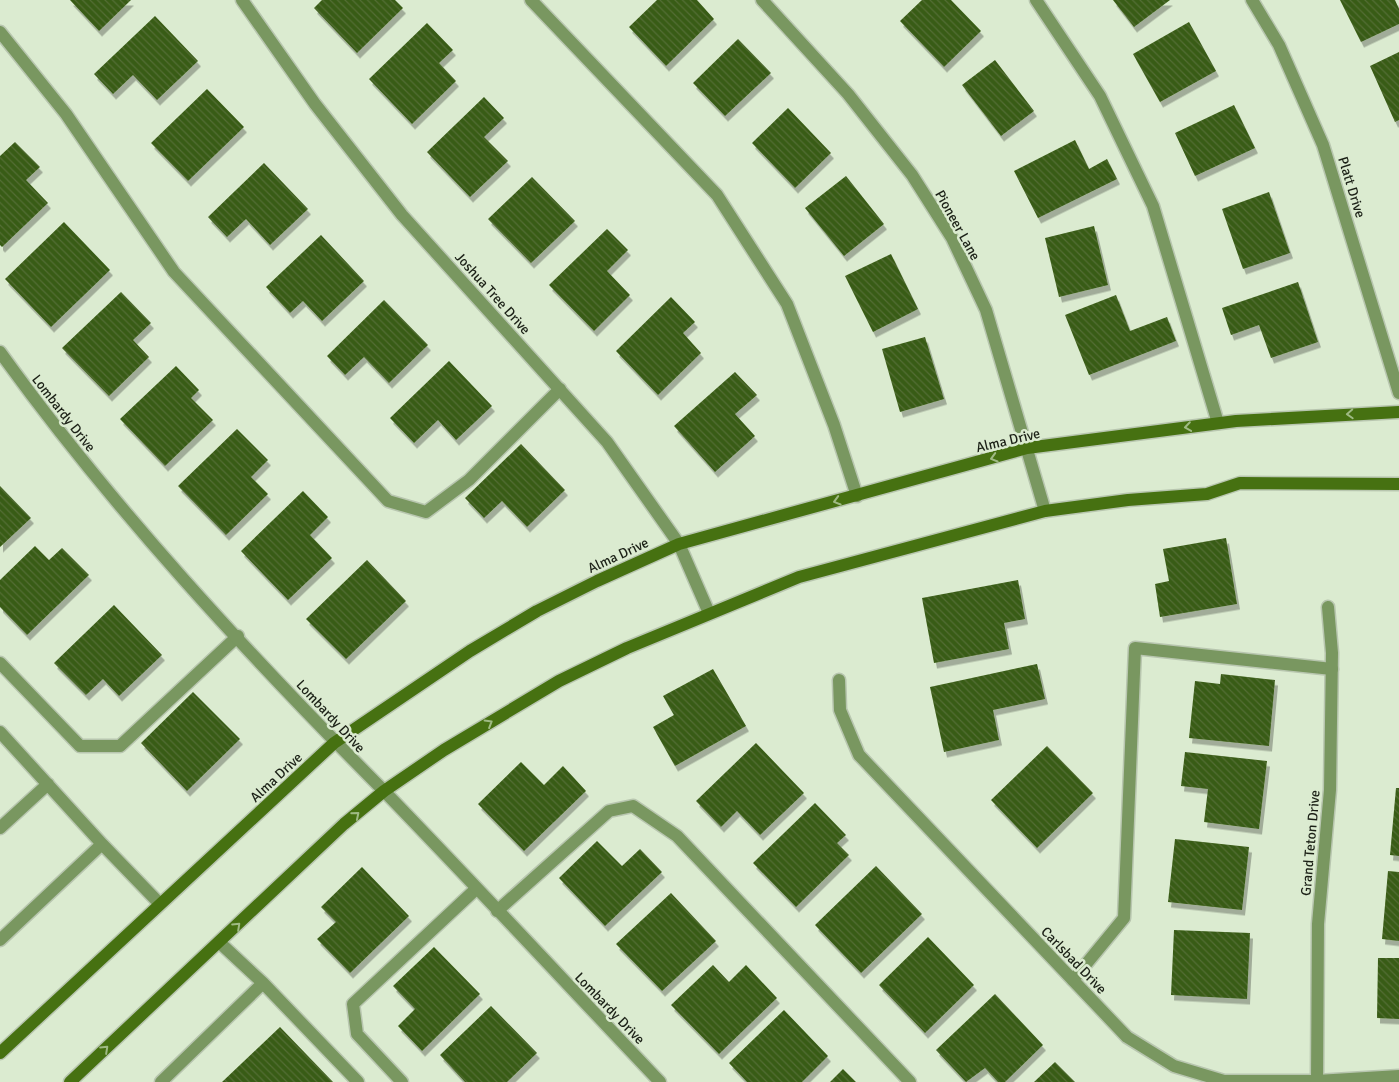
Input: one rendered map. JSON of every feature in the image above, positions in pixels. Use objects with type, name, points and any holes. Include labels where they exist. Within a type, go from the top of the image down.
[{"type":"main road","name":"Alma Drive","points":[[0,1053],[334,743],[470,651],[537,611],[597,580],[678,544],[1026,448],[1218,423],[1399,412]]},
{"type":"main road","points":[[70,1082],[344,824],[384,792],[444,750],[559,681],[627,648],[799,577],[1045,511],[1128,500],[1207,494],[1240,483],[1399,484]]},
{"type":"street","name":"Joshua Tree Drive","points":[[242,0],[315,104],[402,215],[607,442],[678,544],[709,613]]},
{"type":"street","points":[[531,0],[717,195],[787,304],[834,425],[857,496]]},
{"type":"street","name":"Pioneer Lane","points":[[762,0],[848,94],[912,175],[952,238],[986,310],[1045,511]]},
{"type":"street","points":[[1036,0],[1100,96],[1153,206],[1218,423]]},
{"type":"street","name":"Platt Drive","points":[[1252,0],[1279,45],[1323,145],[1399,393]]},
{"type":"street","points":[[0,32],[66,114],[174,272],[388,501],[426,512],[469,480],[560,389]]},
{"type":"street","name":"Lombardy Drive","points":[[0,352],[37,403],[119,506],[334,743],[384,792],[660,1082]]},
{"type":"street","name":"Grand Teton Drive","points":[[1317,1082],[1318,924],[1330,790],[1332,669],[1328,607]]},
{"type":"street","points":[[0,663],[80,746],[120,746],[238,636]]},
{"type":"street","points":[[1073,980],[1124,918],[1135,648],[1332,669]]},
{"type":"street","name":"Carlsbad Drive","points":[[839,680],[840,710],[859,756],[1127,1037],[1174,1066],[1224,1082],[1317,1082],[1399,1076]]},
{"type":"street","points":[[0,732],[102,844],[160,904]]},
{"type":"street","points":[[0,828],[48,784]]},
{"type":"street","points":[[497,911],[609,811],[633,806],[677,836],[910,1082]]},
{"type":"street","points":[[0,921],[4,936],[102,844]]},
{"type":"street","points":[[402,1082],[357,1034],[353,1004],[476,889]]},
{"type":"street","points":[[219,942],[263,983],[358,1082]]},
{"type":"street","points":[[161,1082],[263,983]]},
{"type":"building","points":[[70,0],[131,0],[99,31]]},
{"type":"building","points":[[322,0],[395,0],[403,8],[357,53],[314,8]]},
{"type":"building","points":[[657,0],[697,0],[714,19],[666,66],[629,27]]},
{"type":"building","points":[[922,0],[951,0],[981,31],[944,67],[900,21]]},
{"type":"building","points":[[1113,0],[1170,0],[1134,27]]},
{"type":"building","points":[[1340,0],[1395,0],[1399,9],[1399,24],[1361,42]]},
{"type":"building","points":[[155,16],[198,61],[157,100],[133,75],[113,94],[94,74]]},
{"type":"building","points":[[1189,22],[1216,71],[1160,102],[1133,54]]},
{"type":"building","points":[[427,23],[453,50],[439,63],[456,81],[412,124],[369,79]]},
{"type":"building","points":[[738,39],[771,73],[725,116],[693,83]]},
{"type":"building","points":[[1399,52],[1399,120],[1395,122],[1370,66]]},
{"type":"building","points":[[995,60],[1034,111],[1001,136],[962,85]]},
{"type":"building","points":[[207,89],[244,127],[188,181],[151,143]]},
{"type":"building","points":[[484,97],[504,118],[484,137],[508,161],[470,197],[427,152]]},
{"type":"building","points":[[1234,105],[1255,148],[1195,176],[1175,133]]},
{"type":"building","points":[[788,108],[831,153],[795,188],[752,143]]},
{"type":"building","points":[[1075,140],[1089,169],[1107,159],[1117,179],[1038,218],[1014,171]]},
{"type":"building","points":[[15,142],[40,167],[26,180],[48,203],[2,247],[0,245],[0,156]]},
{"type":"building","points":[[264,163],[308,209],[270,245],[246,219],[227,237],[208,217]]},
{"type":"building","points":[[846,176],[884,224],[844,256],[805,208]]},
{"type":"building","points":[[532,177],[575,221],[531,263],[488,219]]},
{"type":"building","points":[[1269,192],[1290,253],[1243,269],[1222,209]]},
{"type":"building","points":[[64,222],[110,270],[51,327],[5,279]]},
{"type":"building","points":[[1094,226],[1108,285],[1059,297],[1045,238]]},
{"type":"building","points":[[607,229],[628,250],[607,271],[630,295],[594,331],[549,285]]},
{"type":"building","points":[[321,235],[364,281],[322,321],[303,301],[290,313],[266,287]]},
{"type":"building","points":[[891,254],[918,309],[873,332],[845,276]]},
{"type":"building","points":[[1298,282],[1318,342],[1271,358],[1259,325],[1231,335],[1222,308]]},
{"type":"building","points":[[121,292],[151,323],[133,340],[149,357],[109,396],[62,348]]},
{"type":"building","points":[[1116,295],[1130,331],[1167,317],[1176,341],[1089,375],[1065,315]]},
{"type":"building","points":[[671,297],[695,322],[683,333],[701,353],[658,395],[616,351]]},
{"type":"building","points":[[384,300],[428,345],[389,383],[364,357],[345,375],[327,356]]},
{"type":"building","points":[[925,337],[944,399],[900,412],[882,349]]},
{"type":"building","points":[[449,361],[492,406],[456,440],[438,420],[414,443],[390,418]]},
{"type":"building","points":[[176,366],[199,390],[191,398],[213,420],[165,466],[120,419]]},
{"type":"building","points":[[735,372],[757,395],[735,414],[755,436],[715,472],[674,426]]},
{"type":"building","points":[[237,429],[268,460],[251,477],[268,494],[226,535],[178,486]]},
{"type":"building","points":[[521,444],[565,490],[527,527],[502,501],[484,518],[465,498]]},
{"type":"building","points":[[0,486],[31,518],[0,547]]},
{"type":"building","points":[[303,491],[328,517],[310,535],[332,558],[288,600],[241,551]]},
{"type":"building","points":[[1226,538],[1237,604],[1160,617],[1155,584],[1169,581],[1163,549]]},
{"type":"building","points":[[35,546],[49,560],[62,548],[89,575],[27,635],[0,607],[0,580]]},
{"type":"building","points":[[367,560],[406,601],[346,659],[306,619]]},
{"type":"building","points":[[1018,580],[1025,619],[1004,623],[1009,649],[934,663],[922,598]]},
{"type":"building","points":[[114,605],[162,655],[119,696],[103,679],[86,695],[54,663]]},
{"type":"building","points":[[1037,664],[1045,699],[993,710],[999,740],[944,752],[930,687]]},
{"type":"building","points":[[713,669],[746,726],[675,766],[653,727],[674,715],[663,696]]},
{"type":"building","points":[[1221,674],[1275,680],[1269,746],[1189,738],[1195,681],[1220,684]]},
{"type":"building","points":[[193,692],[240,739],[187,791],[141,743]]},
{"type":"building","points":[[756,743],[804,793],[760,835],[737,811],[721,827],[696,801]]},
{"type":"building","points":[[1047,746],[1093,793],[1037,848],[991,800]]},
{"type":"building","points":[[1185,752],[1267,761],[1259,829],[1204,822],[1208,789],[1181,786]]},
{"type":"building","points":[[521,762],[544,785],[563,766],[586,791],[524,851],[478,804]]},
{"type":"building","points":[[1396,788],[1399,788],[1399,856],[1390,855]]},
{"type":"building","points":[[815,803],[846,835],[837,843],[849,855],[796,907],[753,863]]},
{"type":"building","points":[[1175,839],[1249,847],[1242,910],[1168,902]]},
{"type":"building","points":[[597,841],[622,866],[640,849],[662,872],[605,926],[559,878]]},
{"type":"building","points":[[876,866],[922,914],[861,973],[815,925]]},
{"type":"building","points":[[362,867],[409,916],[350,973],[317,939],[336,922],[321,907]]},
{"type":"building","points":[[1388,871],[1399,872],[1399,941],[1382,939]]},
{"type":"building","points":[[671,893],[716,941],[662,991],[616,944]]},
{"type":"building","points":[[1174,930],[1250,933],[1247,999],[1171,995]]},
{"type":"building","points":[[928,937],[974,985],[925,1033],[879,985]]},
{"type":"building","points":[[434,947],[480,994],[422,1051],[398,1026],[415,1009],[393,986]]},
{"type":"building","points":[[1378,958],[1399,958],[1399,1019],[1377,1018]]},
{"type":"building","points":[[713,965],[729,982],[746,965],[777,998],[719,1054],[671,1005]]},
{"type":"building","points":[[995,994],[1043,1045],[1005,1082],[998,1082],[985,1068],[966,1082],[936,1050]]},
{"type":"building","points":[[491,1006],[537,1053],[507,1082],[465,1082],[440,1055]]},
{"type":"building","points":[[784,1010],[828,1056],[802,1082],[747,1082],[729,1063]]},
{"type":"building","points":[[280,1027],[333,1082],[222,1082]]},
{"type":"building","points":[[1055,1062],[1075,1082],[1034,1082]]},
{"type":"building","points":[[843,1069],[856,1082],[830,1082]]}]
